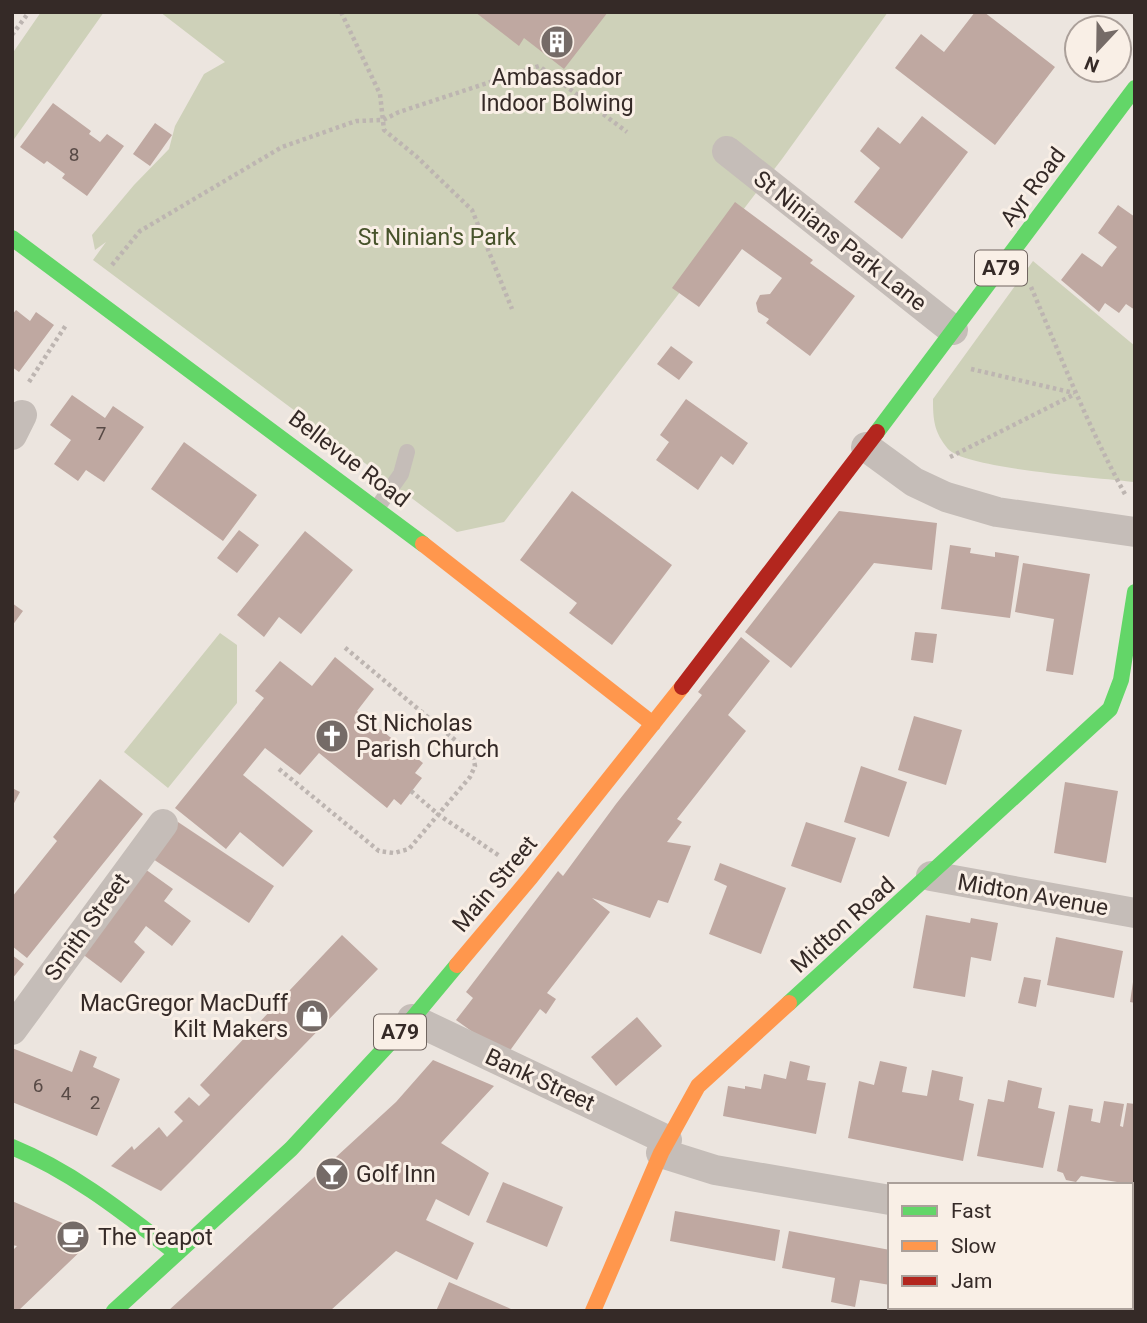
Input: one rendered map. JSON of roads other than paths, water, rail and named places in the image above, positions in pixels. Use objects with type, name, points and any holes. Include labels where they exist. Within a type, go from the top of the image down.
[{"type":"street","name":"Ayr Road","points":[[866,447],[1135,89]]},
{"type":"street","name":"St Ninians Park Lane","points":[[727,151],[953,330]]},
{"type":"street","name":"Bellevue Road","points":[[12,238],[377,508],[653,724]]},
{"type":"street","points":[[866,447],[914,482],[946,497],[998,512],[1135,532]]},
{"type":"street","name":"Main Street","points":[[114,1311],[291,1149],[412,1019],[531,877],[653,724],[866,447]]},
{"type":"street","name":"Midton Road","points":[[593,1311],[664,1147],[698,1086],[931,876],[1110,709],[1121,680],[1135,592]]},
{"type":"street","name":"Smith Street","points":[[12,1030],[163,824]]},
{"type":"street","name":"Midton Avenue","points":[[931,876],[1135,913]]},
{"type":"street","name":"Bank Street","points":[[412,1019],[664,1147],[715,1170],[888,1200]]},
{"type":"street","points":[[12,1147],[82,1184],[176,1253]]},
{"type":"lane","points":[[377,508],[401,474],[407,452]]},
{"type":"place","name":"Ambassador Indoor Bolwing","points":[[557,42]]},
{"type":"place","name":"St Nicholas Parish Church","points":[[332,736]]},
{"type":"place","name":"MacGregor MacDuff Kilt Makers","points":[[312,1016]]},
{"type":"place","name":"Golf Inn","points":[[332,1174]]},
{"type":"place","name":"The Teapot","points":[[73,1237]]},
{"type":"park label","name":"St Ninian's Park","points":[[437,237]]}]
